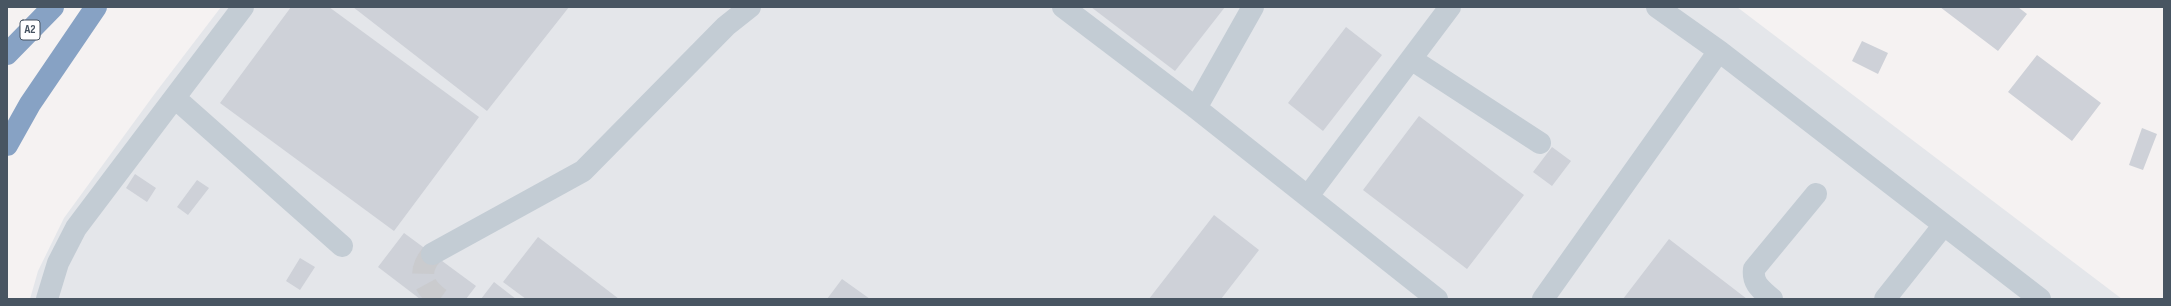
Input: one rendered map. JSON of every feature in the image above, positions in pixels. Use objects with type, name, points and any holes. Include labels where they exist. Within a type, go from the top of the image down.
[{"type":"highway","name":"A2","points":[[7,54],[53,7]]},
{"type":"highway","points":[[7,145],[30,104],[96,7]]},
{"type":"lane","points":[[47,299],[58,263],[76,228],[243,7]]},
{"type":"lane","points":[[432,254],[583,171],[726,26],[750,7]]},
{"type":"lane","points":[[1063,7],[1196,108],[1437,299]]},
{"type":"lane","points":[[1196,108],[1253,7]]},
{"type":"lane","points":[[1308,196],[1450,7]]},
{"type":"lane","points":[[1657,7],[1719,51],[1943,226],[2040,299]]},
{"type":"lane","points":[[1543,299],[1719,51]]},
{"type":"lane","points":[[1411,59],[1540,143]]},
{"type":"lane","points":[[175,98],[342,246]]},
{"type":"lane","points":[[1772,299],[1757,285],[1753,275],[1754,269],[1816,194]]},
{"type":"lane","points":[[1885,299],[1943,226]]},
{"type":"shaded area","points":[[221,7],[1737,7],[2122,299],[30,299],[38,271],[64,218],[156,92]]},
{"type":"building","points":[[291,7],[329,7],[479,117],[394,231],[220,103]]},
{"type":"building","points":[[353,7],[569,7],[487,111]]},
{"type":"building","points":[[1091,7],[1225,7],[1175,71]]},
{"type":"building","points":[[1940,7],[2018,7],[2027,14],[1998,51]]},
{"type":"building","points":[[1346,27],[1382,55],[1323,131],[1288,103]]},
{"type":"building","points":[[1862,41],[1888,53],[1878,74],[1852,61]]},
{"type":"building","points":[[2037,55],[2101,103],[2072,141],[2008,92]]},
{"type":"building","points":[[1419,116],[1524,195],[1467,269],[1363,190]]},
{"type":"building","points":[[2142,128],[2157,134],[2143,170],[2129,165]]},
{"type":"building","points":[[1552,147],[1571,161],[1552,186],[1533,172]]},
{"type":"building","points":[[135,174],[156,188],[147,202],[126,188]]},
{"type":"building","points":[[197,180],[209,188],[188,215],[177,207]]},
{"type":"building","points":[[1214,215],[1259,250],[1221,299],[1149,299]]},
{"type":"building","points":[[404,233],[476,286],[466,299],[420,299],[378,267]]},
{"type":"building","points":[[538,237],[619,299],[526,299],[503,282]]},
{"type":"building","points":[[1669,239],[1747,299],[1623,299]]},
{"type":"building","points":[[300,258],[315,267],[300,290],[286,281]]},
{"type":"building","points":[[842,279],[870,299],[827,299]]},
{"type":"building","points":[[494,282],[516,299],[481,299]]},
{"type":"tunnel","points":[[432,254],[424,267],[423,273],[429,289],[440,299]]}]
